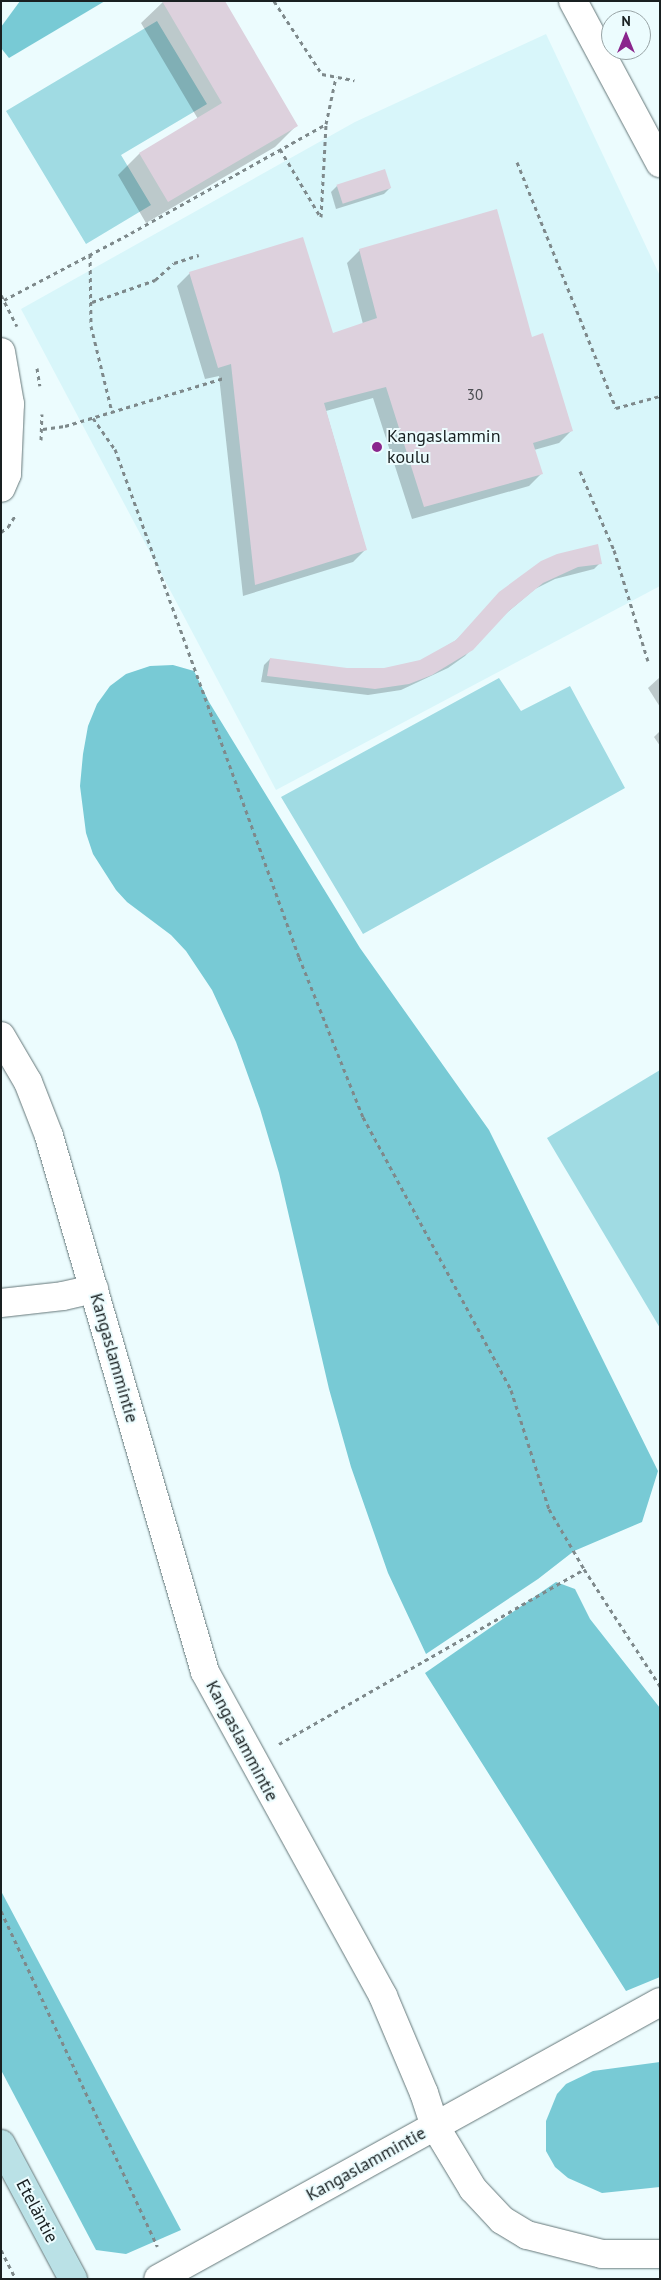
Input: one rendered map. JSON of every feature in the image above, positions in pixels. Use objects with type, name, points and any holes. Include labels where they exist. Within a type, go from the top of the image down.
[{"type":"street","points":[[573,1],[660,163]]},
{"type":"street","points":[[1,352],[10,412],[8,474],[1,488]]},
{"type":"street","name":"Kangaslammintie","points":[[1,1036],[28,1082],[49,1136],[204,1672],[382,1996],[424,2093],[435,2126],[164,2276]]},
{"type":"street","points":[[1,1303],[63,1296],[94,1289]]},
{"type":"street","points":[[660,2002],[435,2126],[473,2189],[502,2220],[527,2234],[602,2254],[660,2254]]},
{"type":"street","name":"Eteläntie","points":[[1,2144],[73,2279]]},
{"type":"path","points":[[274,1],[322,74],[354,80]]},
{"type":"path","points":[[280,149],[321,217],[326,124],[336,76]]},
{"type":"path","points":[[4,300],[326,124]]},
{"type":"path","points":[[517,162],[616,408],[660,396]]},
{"type":"path","points":[[90,254],[91,326],[112,412]]},
{"type":"path","points":[[92,302],[155,280],[174,263],[199,255]]},
{"type":"path","points":[[43,429],[65,426],[224,378]]},
{"type":"path","points":[[93,418],[115,449],[300,957],[363,1117],[511,1390],[548,1509],[584,1569],[660,1686]]},
{"type":"path","points":[[580,471],[614,550],[648,661]]},
{"type":"path","points":[[252,1760],[399,1673],[584,1569]]},
{"type":"path","points":[[1,1911],[164,2276]]},
{"type":"path","points":[[1,2250],[16,2279]]},
{"type":"shaded area","points":[[20,1],[105,1],[9,58],[1,48],[1,27]]},
{"type":"shaded area","points":[[157,21],[207,104],[121,155],[151,205],[86,244],[6,111]]},
{"type":"shaded area","name":"Kangaslammin koulu","points":[[546,34],[660,276],[660,586],[276,790],[21,309],[355,122]]},
{"type":"shaded area","points":[[173,665],[194,671],[209,702],[360,948],[489,1130],[658,1471],[642,1522],[574,1551],[538,1579],[426,1654],[388,1573],[351,1467],[329,1389],[279,1173],[260,1109],[236,1042],[212,990],[186,951],[171,935],[127,902],[116,890],[93,854],[86,833],[80,786],[88,726],[97,704],[110,686],[126,674],[150,666]]},
{"type":"shaded area","points":[[499,678],[521,711],[570,686],[625,788],[363,934],[281,797]]},
{"type":"shaded area","points":[[660,1070],[660,1328],[547,1138]]},
{"type":"shaded area","points":[[556,1582],[575,1589],[590,1619],[660,1708],[660,1977],[626,1991],[425,1673]]},
{"type":"shaded area","points":[[1,1891],[181,2230],[126,2254],[96,2250],[1,2070]]},
{"type":"shaded area","points":[[660,2062],[660,2187],[602,2193],[568,2178],[555,2167],[546,2151],[546,2121],[557,2094],[566,2084],[593,2071]]},
{"type":"building","points":[[162,1],[225,1],[298,126],[168,202],[139,153],[222,103]]},
{"type":"building","points":[[385,169],[391,188],[343,204],[336,185]]},
{"type":"building","points":[[497,209],[532,337],[543,333],[573,431],[533,443],[543,474],[424,507],[386,387],[324,403],[367,550],[255,585],[231,364],[218,368],[189,272],[303,237],[333,333],[377,318],[359,249]]},
{"type":"building","points":[[598,544],[602,564],[578,567],[543,583],[509,611],[473,650],[432,675],[409,684],[375,689],[267,676],[270,658],[347,668],[384,668],[420,660],[456,640],[499,592],[541,561],[557,554]]},
{"type":"place","name":"Kangaslammin koulu","points":[[377,447]]}]
